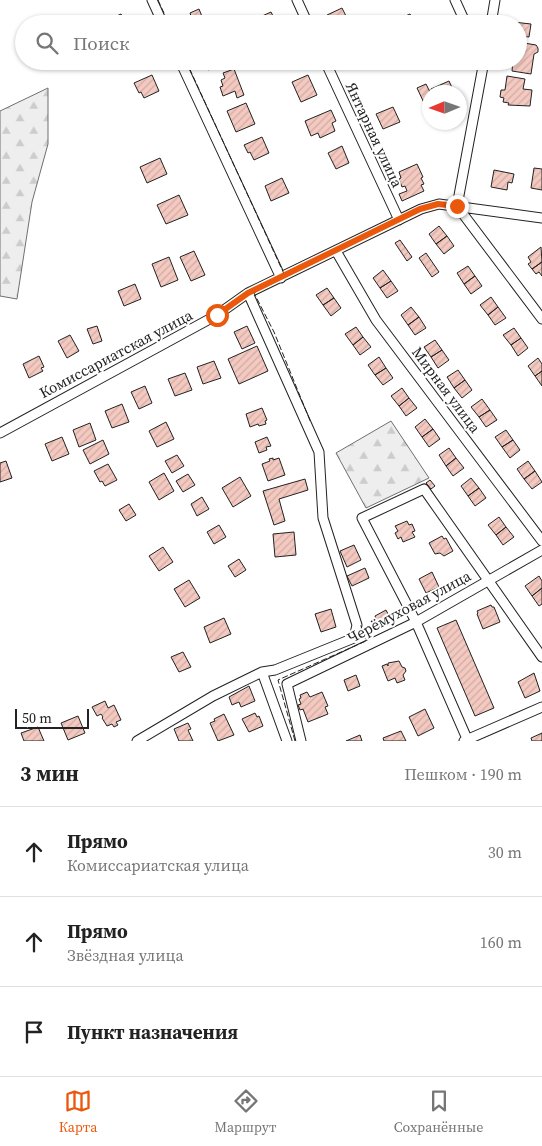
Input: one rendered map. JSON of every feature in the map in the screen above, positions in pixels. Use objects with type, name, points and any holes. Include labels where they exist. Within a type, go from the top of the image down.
[{"type":"street","points":[[152,0],[159,15]]},
{"type":"street","points":[[297,0],[304,15]]},
{"type":"street","points":[[455,0],[462,15]]},
{"type":"street","points":[[492,15],[495,0]]},
{"type":"street","points":[[184,70],[281,278]]},
{"type":"street","name":"Янтарная улица","points":[[330,70],[398,220]]},
{"type":"street","points":[[482,70],[457,206],[542,319]]},
{"type":"street","name":"Комиссариатская улица","points":[[0,433],[217,315],[248,293],[420,209],[438,204],[542,218]]},
{"type":"street","name":"Мирная улица","points":[[336,251],[376,320],[542,541]]},
{"type":"street","points":[[137,741],[213,696],[262,672],[275,670],[354,638],[357,625],[323,518],[319,452],[248,293]]},
{"type":"street","points":[[542,657],[424,489],[362,518],[416,622],[466,741],[542,707]]},
{"type":"street","name":"Черёмуховая улица","points":[[301,741],[287,684],[416,622],[542,550]]},
{"type":"street","points":[[262,672],[287,741]]},
{"type":"green space","points":[[48,88],[48,144],[32,202],[17,299],[0,296],[0,111]]},
{"type":"green space","points":[[391,421],[429,478],[366,508],[336,453]]},
{"type":"building","points":[[342,8],[346,15],[327,15]]},
{"type":"building","points":[[199,9],[201,15],[191,15],[190,13]]},
{"type":"building","points":[[527,24],[531,24],[529,37],[527,37]]},
{"type":"building","points":[[527,44],[536,45],[538,52],[534,54],[531,74],[512,71],[527,70]]},
{"type":"building","points":[[234,70],[244,95],[237,98],[235,91],[223,96],[220,87],[223,86],[221,80],[225,78],[223,73]]},
{"type":"building","points":[[152,75],[159,91],[144,98],[134,83]]},
{"type":"building","points":[[308,75],[317,95],[301,102],[292,82]]},
{"type":"building","points":[[507,76],[525,79],[523,89],[532,90],[530,106],[508,105],[509,103],[503,102],[504,98],[500,97],[501,90],[505,90]]},
{"type":"building","points":[[449,81],[451,85],[440,85]]},
{"type":"building","points":[[422,86],[422,99],[417,88]]},
{"type":"building","points":[[246,103],[255,124],[236,132],[227,111]]},
{"type":"building","points":[[393,107],[400,122],[383,129],[376,114]]},
{"type":"building","points":[[331,110],[336,121],[332,123],[335,131],[320,138],[318,133],[311,136],[305,121]]},
{"type":"building","points":[[262,137],[269,153],[254,160],[244,145]]},
{"type":"building","points":[[342,146],[349,163],[336,169],[328,153]]},
{"type":"building","points":[[160,158],[167,174],[147,183],[140,167]]},
{"type":"building","points":[[417,164],[423,177],[421,178],[424,184],[421,185],[424,191],[402,201],[399,194],[407,191],[405,186],[402,187],[399,172]]},
{"type":"building","points":[[534,168],[542,169],[542,190],[531,188]]},
{"type":"building","points":[[494,170],[514,174],[512,183],[508,182],[507,190],[491,187]]},
{"type":"building","points":[[282,178],[289,193],[271,201],[265,186]]},
{"type":"building","points":[[179,195],[188,215],[166,224],[157,205]]},
{"type":"building","points":[[439,226],[447,236],[436,244],[429,234]]},
{"type":"building","points":[[447,236],[454,246],[444,254],[436,244]]},
{"type":"building","points":[[400,240],[412,257],[407,261],[395,243]]},
{"type":"building","points":[[541,247],[542,262],[532,269],[528,264],[531,262],[528,257]]},
{"type":"building","points":[[194,251],[205,275],[191,281],[180,257]]},
{"type":"building","points":[[426,253],[439,272],[432,277],[419,258]]},
{"type":"building","points":[[169,257],[178,280],[161,287],[152,264]]},
{"type":"building","points":[[542,262],[542,276],[539,272],[536,274],[532,269]]},
{"type":"building","points":[[468,266],[475,276],[464,284],[457,273]]},
{"type":"building","points":[[383,270],[391,281],[380,288],[373,278]]},
{"type":"building","points":[[475,276],[482,286],[471,294],[464,284]]},
{"type":"building","points":[[391,281],[398,291],[387,298],[380,288]]},
{"type":"building","points":[[135,284],[141,299],[124,306],[118,291]]},
{"type":"building","points":[[327,288],[334,298],[323,305],[316,295]]},
{"type":"building","points":[[491,297],[498,307],[488,315],[480,305]]},
{"type":"building","points":[[334,298],[341,308],[331,316],[323,305]]},
{"type":"building","points":[[411,307],[419,317],[408,325],[401,315]]},
{"type":"building","points":[[498,307],[506,318],[495,325],[488,315]]},
{"type":"building","points":[[419,317],[426,328],[415,335],[408,325]]},
{"type":"building","points":[[97,326],[102,341],[93,344],[87,329]]},
{"type":"building","points":[[247,326],[255,343],[242,349],[234,332]]},
{"type":"building","points":[[356,327],[363,337],[353,345],[345,334]]},
{"type":"building","points":[[514,328],[521,338],[511,345],[503,335]]},
{"type":"building","points":[[70,335],[79,351],[67,358],[58,341]]},
{"type":"building","points":[[363,337],[371,347],[360,355],[353,345]]},
{"type":"building","points":[[521,338],[528,348],[518,356],[511,345]]},
{"type":"building","points":[[435,340],[442,350],[431,357],[424,347]]},
{"type":"building","points":[[257,346],[268,371],[239,384],[228,359]]},
{"type":"building","points":[[442,350],[449,360],[438,368],[431,357]]},
{"type":"building","points":[[39,356],[44,367],[41,368],[43,371],[29,378],[23,364]]},
{"type":"building","points":[[379,357],[386,368],[375,375],[368,365]]},
{"type":"building","points":[[538,358],[542,364],[542,371],[535,376],[528,366]]},
{"type":"building","points":[[214,361],[221,378],[203,384],[197,367]]},
{"type":"building","points":[[386,368],[393,378],[383,385],[375,375]]},
{"type":"building","points":[[458,370],[465,380],[454,388],[447,377]]},
{"type":"building","points":[[542,371],[542,386],[535,376]]},
{"type":"building","points":[[185,373],[192,390],[175,396],[168,379]]},
{"type":"building","points":[[465,380],[472,390],[462,398],[454,388]]},
{"type":"building","points":[[145,386],[152,403],[139,409],[131,392]]},
{"type":"building","points":[[402,388],[409,398],[399,406],[391,396]]},
{"type":"building","points":[[409,398],[417,408],[406,416],[399,406]]},
{"type":"building","points":[[482,399],[490,410],[479,417],[471,407]]},
{"type":"building","points":[[122,404],[129,422],[112,428],[105,411]]},
{"type":"building","points":[[262,408],[267,420],[265,421],[266,424],[250,427],[246,414]]},
{"type":"building","points":[[490,410],[497,420],[486,427],[479,417]]},
{"type":"building","points":[[425,419],[433,429],[422,437],[415,427]]},
{"type":"building","points":[[166,422],[174,439],[157,447],[149,431]]},
{"type":"building","points":[[90,423],[96,440],[79,447],[73,430]]},
{"type":"building","points":[[433,429],[440,439],[429,447],[422,437]]},
{"type":"building","points":[[506,430],[513,440],[502,447],[495,437]]},
{"type":"building","points":[[62,437],[69,454],[52,461],[45,444]]},
{"type":"building","points":[[267,437],[271,446],[266,447],[267,450],[259,453],[255,442]]},
{"type":"building","points":[[103,440],[109,454],[90,464],[83,450]]},
{"type":"building","points":[[513,440],[520,450],[510,458],[502,447]]},
{"type":"building","points":[[449,448],[456,458],[446,466],[439,455]]},
{"type":"building","points":[[177,455],[184,466],[172,473],[165,461]]},
{"type":"building","points":[[273,458],[273,460],[279,458],[285,475],[268,481],[262,464]]},
{"type":"building","points":[[456,458],[464,468],[453,476],[446,466]]},
{"type":"building","points":[[6,461],[12,478],[0,482],[0,463]]},
{"type":"building","points":[[528,461],[535,471],[524,479],[517,469]]},
{"type":"building","points":[[108,464],[117,480],[105,486],[102,481],[100,482],[94,471]]},
{"type":"building","points":[[535,471],[542,482],[532,489],[524,479]]},
{"type":"building","points":[[164,473],[174,491],[159,500],[149,482]]},
{"type":"building","points":[[188,474],[195,485],[183,492],[176,481]]},
{"type":"building","points":[[240,477],[251,496],[233,507],[222,488]]},
{"type":"building","points":[[471,478],[479,488],[468,496],[461,486]]},
{"type":"building","points":[[305,479],[308,490],[279,499],[285,521],[274,525],[263,491]]},
{"type":"building","points":[[430,480],[435,486],[431,489],[426,483]]},
{"type":"building","points":[[479,488],[486,498],[475,506],[468,496]]},
{"type":"building","points":[[202,497],[209,509],[197,516],[191,504]]},
{"type":"building","points":[[129,504],[136,515],[126,521],[119,510]]},
{"type":"building","points":[[499,517],[506,527],[496,535],[488,525]]},
{"type":"building","points":[[407,521],[409,525],[412,524],[415,531],[412,532],[415,537],[403,542],[401,537],[398,539],[395,533],[398,531],[395,526]]},
{"type":"building","points":[[219,525],[226,537],[214,544],[207,532]]},
{"type":"building","points":[[506,527],[514,537],[503,545],[496,535]]},
{"type":"building","points":[[294,532],[296,555],[275,557],[273,534]]},
{"type":"building","points":[[442,536],[444,539],[446,538],[453,551],[444,556],[440,553],[435,554],[429,543]]},
{"type":"building","points":[[354,545],[361,560],[347,567],[340,551]]},
{"type":"building","points":[[163,547],[173,562],[159,571],[149,556]]},
{"type":"building","points":[[239,559],[246,570],[235,577],[228,566]]},
{"type":"building","points":[[365,568],[369,578],[352,586],[347,576]]},
{"type":"building","points":[[432,572],[439,587],[426,593],[419,579]]},
{"type":"building","points":[[539,576],[542,581],[542,588],[532,596],[525,586]]},
{"type":"building","points":[[189,580],[200,598],[185,607],[174,589]]},
{"type":"building","points":[[542,588],[542,604],[539,606],[532,596]]},
{"type":"building","points":[[491,605],[494,607],[500,622],[483,629],[477,611]]},
{"type":"building","points":[[331,609],[336,627],[321,632],[315,614]]},
{"type":"building","points":[[386,610],[392,622],[380,628],[375,616]]},
{"type":"building","points":[[224,618],[231,634],[210,643],[204,627]]},
{"type":"building","points":[[456,620],[494,708],[475,716],[437,628]]},
{"type":"building","points":[[183,652],[191,667],[179,672],[171,657]]},
{"type":"building","points":[[399,661],[406,671],[403,675],[405,680],[397,683],[395,678],[388,681],[382,666],[387,664],[388,666],[388,663]]},
{"type":"building","points":[[534,673],[540,691],[525,698],[518,682]]},
{"type":"building","points":[[356,675],[360,686],[348,691],[344,680]]},
{"type":"building","points":[[249,686],[255,701],[241,707],[239,702],[232,705],[229,697]]},
{"type":"building","points":[[307,692],[310,697],[322,692],[328,706],[325,707],[328,714],[308,722],[303,709],[300,710],[298,705],[301,704],[300,695]]},
{"type":"building","points":[[105,701],[108,708],[114,705],[121,720],[116,722],[118,725],[114,727],[112,724],[107,726],[101,714],[97,716],[92,707]]},
{"type":"building","points":[[425,709],[434,728],[418,736],[409,717]]},
{"type":"building","points":[[255,713],[257,717],[259,716],[263,726],[249,732],[242,719]]},
{"type":"building","points":[[224,714],[234,735],[218,741],[210,723]]},
{"type":"building","points":[[78,716],[85,733],[68,740],[61,723]]},
{"type":"building","points":[[188,723],[191,729],[188,730],[193,741],[179,741],[174,729]]},
{"type":"building","points":[[38,727],[44,741],[24,741],[21,733]]},
{"type":"building","points":[[401,731],[406,741],[384,741],[383,738]]},
{"type":"building","points":[[542,733],[542,741],[532,741],[531,738]]},
{"type":"building","points":[[360,735],[362,741],[346,741]]},
{"type":"fence","points":[[158,0],[165,15]]},
{"type":"fence","points":[[190,70],[285,276]]},
{"type":"fence","points":[[256,292],[254,293],[274,332],[311,423]]},
{"type":"fence","points":[[295,741],[278,680],[366,641],[360,623]]},
{"type":"route","points":[[217,315],[248,293],[420,209],[438,204],[457,206]]}]
